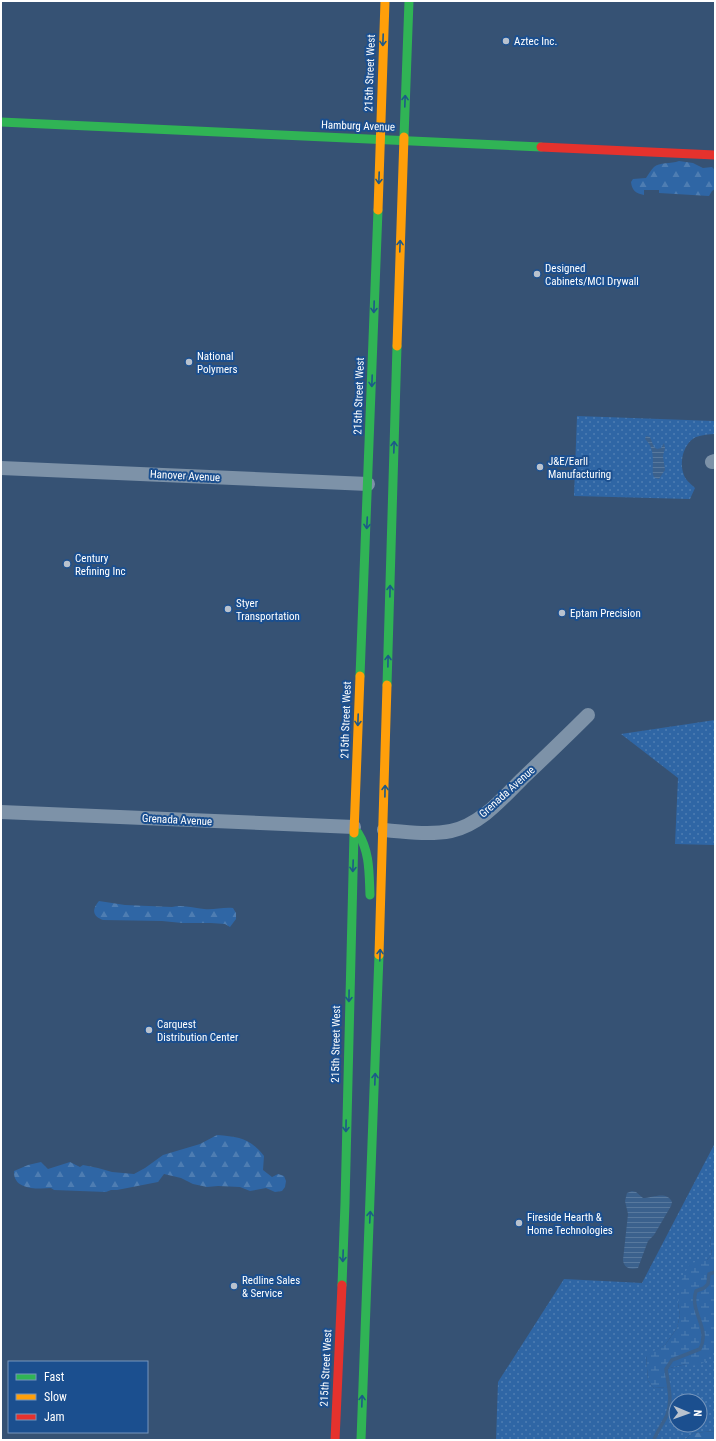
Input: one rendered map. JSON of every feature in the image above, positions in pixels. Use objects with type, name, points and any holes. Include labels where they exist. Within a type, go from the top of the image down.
[{"type":"main road","name":"215th Street West","points":[[335,1440],[345,1202],[348,995],[385,1]]},
{"type":"main road","points":[[361,1440],[384,830],[392,486],[409,1]]},
{"type":"main road","name":"Hamburg Avenue","points":[[1,122],[715,155]]},
{"type":"main road","points":[[362,639],[368,714]]},
{"type":"main road","points":[[374,814],[384,830]]},
{"type":"main road","points":[[354,828],[363,841],[368,859],[371,903]]},
{"type":"main road","points":[[370,943],[370,967],[378,994]]},
{"type":"street","name":"Hanover Avenue","points":[[1,468],[368,484]]},
{"type":"street","name":"Grenada Avenue","points":[[384,830],[437,833],[452,831],[471,823],[483,815],[509,792],[588,716]]},
{"type":"street","name":"Grenada Avenue","points":[[1,812],[354,828]]},
{"type":"green space","points":[[679,161],[693,163],[703,168],[712,167],[715,170],[715,189],[709,196],[659,193],[659,190],[644,190],[644,195],[633,190],[631,182],[633,179],[646,178],[656,165]]},
{"type":"green space","points":[[577,416],[715,421],[715,434],[696,437],[691,440],[687,445],[683,456],[682,468],[684,474],[687,480],[695,488],[690,499],[574,496]]},
{"type":"green space","points":[[715,720],[714,845],[675,844],[678,778],[621,734]]},
{"type":"green space","points":[[99,901],[125,905],[172,907],[184,906],[208,909],[233,908],[236,913],[236,919],[230,927],[225,924],[211,923],[103,920],[94,912],[94,909]]},
{"type":"green space","points":[[217,1135],[238,1138],[254,1145],[264,1156],[263,1170],[272,1177],[278,1174],[284,1176],[286,1181],[285,1187],[282,1191],[275,1192],[266,1188],[250,1191],[240,1187],[207,1187],[164,1174],[158,1182],[106,1192],[54,1190],[51,1188],[27,1187],[17,1182],[15,1177],[14,1171],[28,1165],[41,1162],[48,1169],[70,1162],[80,1167],[83,1165],[112,1172],[134,1174],[163,1155],[200,1144]]},
{"type":"green space","points":[[715,1143],[715,1232],[713,1233],[710,1243],[712,1254],[678,1303],[680,1315],[677,1328],[665,1345],[646,1356],[648,1381],[654,1388],[668,1387],[666,1369],[686,1364],[714,1346],[715,1339],[715,1431],[708,1432],[708,1393],[668,1393],[668,1433],[693,1433],[684,1440],[496,1440],[498,1382],[564,1279],[642,1283]]},
{"type":"green space","points":[[715,1232],[714,1346],[706,1361],[699,1365],[689,1366],[686,1364],[666,1369],[669,1387],[654,1388],[648,1381],[646,1355],[665,1345],[677,1328],[680,1315],[678,1303],[681,1281],[690,1263],[707,1260],[712,1254],[710,1243],[713,1233]]},
{"type":"green space","points":[[715,1431],[715,1440],[684,1440],[693,1433],[708,1433],[708,1432]]},
{"type":"shaded area","points":[[646,436],[650,437],[654,447],[657,449],[661,448],[664,443],[665,448],[663,456],[665,470],[659,479],[655,478],[653,475],[653,456],[651,447],[645,439]]},
{"type":"shaded area","points":[[632,1191],[636,1192],[643,1198],[663,1195],[667,1196],[672,1202],[654,1235],[648,1241],[638,1268],[632,1269],[626,1267],[623,1260],[628,1214],[625,1201],[627,1193]]},
{"type":"waterway","points":[[654,1440],[667,1415],[670,1404],[670,1392],[666,1369],[672,1360],[700,1349],[703,1341],[703,1334],[695,1306],[696,1291],[704,1288],[708,1284],[709,1274],[715,1272]]},
{"type":"traffic: fast","points":[[404,137],[409,1]]},
{"type":"traffic: fast","points":[[1,122],[541,147]]},
{"type":"traffic: fast","points":[[360,676],[378,210]]},
{"type":"traffic: fast","points":[[387,685],[397,346]]},
{"type":"traffic: fast","points":[[342,1285],[354,833]]},
{"type":"traffic: fast","points":[[358,833],[367,855],[370,895]]},
{"type":"traffic: fast","points":[[361,1440],[379,955]]},
{"type":"traffic: slow","points":[[378,210],[385,1]]},
{"type":"traffic: slow","points":[[397,346],[404,137]]},
{"type":"traffic: slow","points":[[354,833],[360,676]]},
{"type":"traffic: slow","points":[[379,955],[387,685]]},
{"type":"traffic: jam","points":[[541,147],[715,155]]},
{"type":"traffic: jam","points":[[335,1440],[342,1285]]},
{"type":"place","name":"Aztec Inc.","points":[[506,41]]},
{"type":"place","name":"Designed Cabinets/MCI Drywall","points":[[537,274]]},
{"type":"place","name":"National Polymers","points":[[189,362]]},
{"type":"place","name":"J&E/Earll Manufacturing","points":[[540,467]]},
{"type":"place","name":"Century Refining Inc","points":[[67,564]]},
{"type":"place","name":"Styer Transportation","points":[[228,609]]},
{"type":"place","name":"Eptam Precision","points":[[562,613]]},
{"type":"place","name":"Carquest Distribution Center","points":[[149,1030]]},
{"type":"place","name":"Fireside Hearth & Home Technologies","points":[[519,1223]]},
{"type":"place","name":"Redline Sales & Service","points":[[234,1286]]}]
